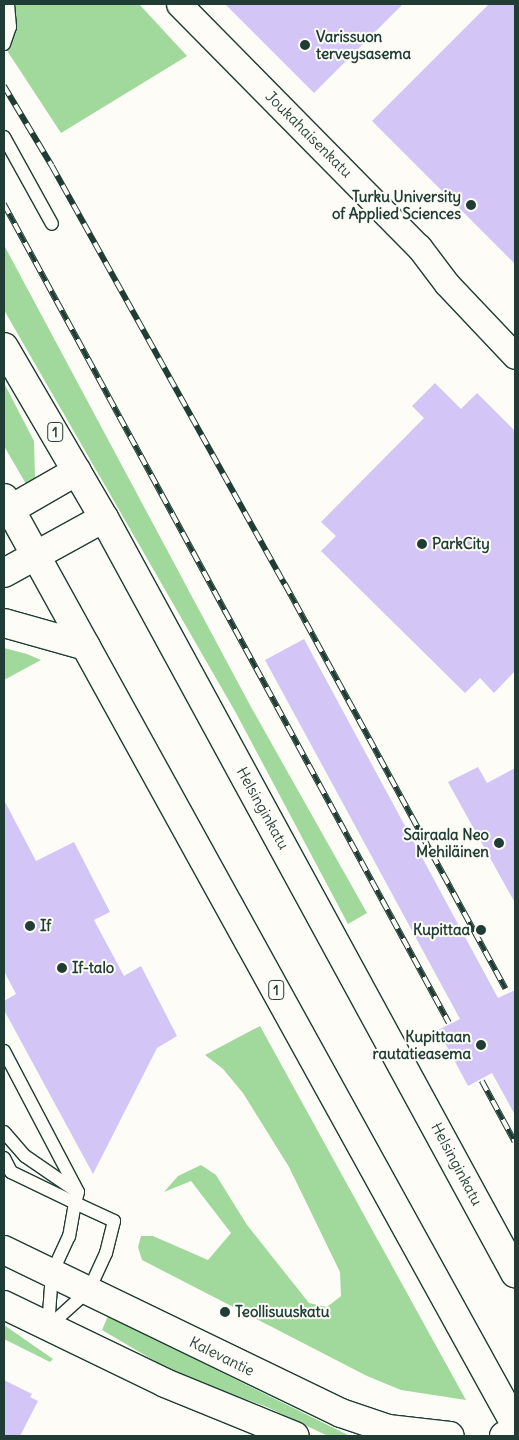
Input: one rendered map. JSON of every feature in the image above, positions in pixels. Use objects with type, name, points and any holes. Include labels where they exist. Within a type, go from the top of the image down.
[{"type":"main road","name":"Helsinginkatu","points":[[4,347],[104,518],[515,1274]]},
{"type":"main road","points":[[6,507],[77,471]]},
{"type":"main road","name":"1","points":[[6,507],[36,556],[86,646],[515,1424]]},
{"type":"main road","points":[[4,573],[104,518]]},
{"type":"main road","points":[[4,623],[86,646]]},
{"type":"main road","name":"Kalevantie","points":[[4,1250],[89,1290],[320,1405],[388,1429],[433,1436]]},
{"type":"main road","points":[[4,1305],[165,1383],[295,1436]]},
{"type":"main road","points":[[504,1436],[515,1435]]},
{"type":"street","name":"Joukahaisenkatu","points":[[179,4],[419,247],[447,284],[515,356]]},
{"type":"lane","points":[[4,44],[10,27],[8,4]]},
{"type":"lane","points":[[4,137],[52,224]]},
{"type":"lane","points":[[4,1051],[77,1197],[69,1236],[52,1272],[48,1327]]},
{"type":"lane","points":[[4,1132],[25,1156],[77,1197],[114,1221],[106,1253],[89,1290],[48,1327]]},
{"type":"lane","points":[[4,1158],[7,1174],[77,1197]]},
{"type":"green space","points":[[4,4],[139,4],[187,56],[61,133],[4,46]]},
{"type":"green space","points":[[4,245],[251,707],[367,913],[348,924],[236,713],[4,310]]},
{"type":"green space","points":[[4,383],[34,441],[35,480],[29,489],[4,446]]},
{"type":"green space","points":[[4,648],[27,654],[41,660],[4,680]]},
{"type":"green space","points":[[260,1026],[466,1400],[401,1390],[367,1376],[142,1260],[138,1247],[141,1236],[153,1236],[208,1260],[231,1233],[191,1181],[164,1192],[178,1176],[201,1165],[216,1175],[247,1225],[309,1303],[327,1307],[341,1296],[340,1272],[289,1167],[243,1093],[223,1069],[205,1055]]},
{"type":"green space","points":[[108,1316],[350,1436],[328,1436],[267,1407],[206,1385],[158,1363],[102,1330]]},
{"type":"green space","points":[[4,1325],[53,1359],[50,1362],[4,1339]]},
{"type":"building","name":"Varissuon terveysasema","points":[[225,4],[403,4],[314,93]]},
{"type":"building","name":"Turku University of Applied Sciences","points":[[489,4],[515,4],[515,264],[372,121]]},
{"type":"building","name":"ParkCity","points":[[435,383],[461,409],[477,393],[515,431],[515,671],[494,693],[480,678],[465,693],[321,551],[336,536],[321,522],[424,418],[412,406]]},
{"type":"building","points":[[304,639],[498,998],[515,990],[515,1115],[492,1073],[468,1086],[438,1030],[460,1019],[265,660]]},
{"type":"building","name":"Sairaala Neo Mehiläinen","points":[[478,767],[487,783],[515,768],[515,903],[448,782]]},
{"type":"building","name":"If-talo","points":[[4,800],[36,861],[74,842],[110,912],[94,920],[124,976],[141,966],[177,1036],[157,1048],[93,1174],[4,1010],[4,1001],[16,994],[4,971]]},
{"type":"building","points":[[4,1380],[32,1394],[30,1397],[38,1401],[20,1436],[4,1436]]},
{"type":"railway","points":[[4,86],[52,166],[285,584],[506,989]]},
{"type":"railway","points":[[4,204],[449,1023]]},
{"type":"railway","points":[[482,1081],[515,1142]]},
{"type":"place","name":"Varissuon terveysasema","points":[[305,45]]},
{"type":"place","name":"Turku University of Applied Sciences","points":[[471,205]]},
{"type":"place","name":"ParkCity","points":[[422,544]]},
{"type":"place","name":"Sairaala Neo Mehiläinen","points":[[499,843]]},
{"type":"place","name":"If","points":[[30,926]]},
{"type":"place","name":"Kupittaa","points":[[481,930]]},
{"type":"place","name":"If-talo","points":[[62,968]]},
{"type":"place","name":"Kupittaan rautatieasema","points":[[481,1045]]},
{"type":"place","name":"Teollisuuskatu","points":[[225,1312]]}]
